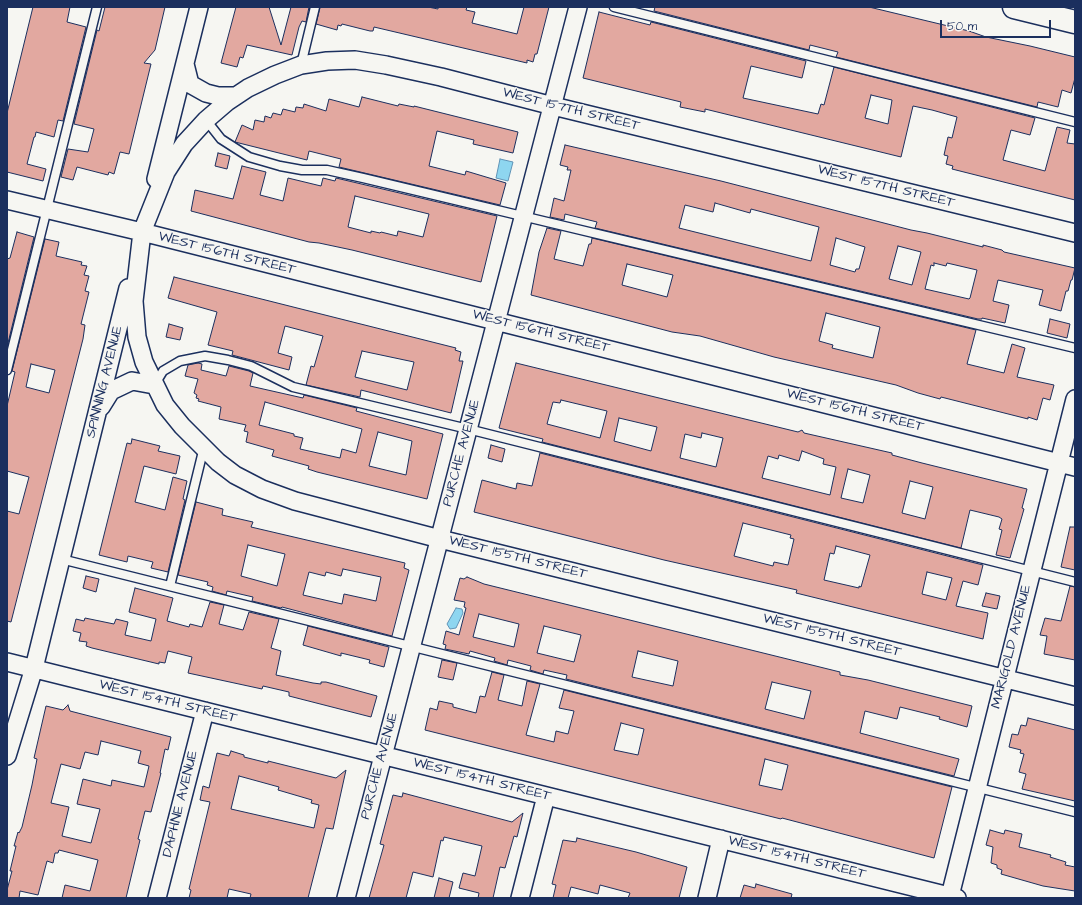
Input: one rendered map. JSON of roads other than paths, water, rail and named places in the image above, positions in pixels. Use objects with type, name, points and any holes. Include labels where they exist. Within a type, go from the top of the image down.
[{"type":"main road","points":[[1014,7],[1075,22]]},
{"type":"street","name":"SPINNING AVENUE","points":[[7,756],[34,668],[199,7]]},
{"type":"street","name":"PURCHE AVENUE","points":[[346,898],[578,7]]},
{"type":"street","name":"WEST 157TH STREET","points":[[142,232],[166,172],[184,144],[206,120],[235,96],[275,75],[301,65],[327,61],[355,60],[441,76],[553,106],[1075,233]]},
{"type":"street","points":[[185,64],[190,84],[206,93],[218,96],[235,96]]},
{"type":"street","name":"WEST 156TH STREET","points":[[7,200],[142,232],[1067,465]]},
{"type":"street","name":"WEST 155TH STREET","points":[[142,232],[134,301],[137,337],[144,362],[154,385],[166,406],[182,426],[235,475],[262,489],[295,501],[440,539],[1075,696]]},
{"type":"street","points":[[97,412],[111,391],[132,381],[154,385]]},
{"type":"street","name":"MARIGOLD AVENUE","points":[[954,897],[978,788],[1031,571],[1067,465],[1075,399]]},
{"type":"street","name":"WEST 154TH STREET","points":[[7,662],[721,839],[898,891],[954,897]]},
{"type":"street","name":"DAPHNE AVENUE","points":[[157,898],[205,711]]},
{"type":"street","points":[[520,898],[546,796]]},
{"type":"street","points":[[707,898],[721,839]]},
{"type":"lane","points":[[7,370],[48,210],[97,7]]},
{"type":"lane","points":[[301,65],[315,7]]},
{"type":"lane","points":[[614,7],[1075,122]]},
{"type":"lane","points":[[206,120],[221,139],[249,156],[280,166],[302,170],[327,170],[356,176],[1075,348]]},
{"type":"lane","points":[[154,385],[163,371],[180,361],[205,356],[251,366],[293,387],[468,429],[1075,582]]},
{"type":"lane","points":[[170,586],[204,447]]},
{"type":"lane","points":[[61,559],[1075,812]]},
{"type":"water","points":[[500,159],[513,162],[508,181],[496,178]]},
{"type":"water","points":[[456,608],[462,609],[463,613],[456,628],[450,629],[447,624]]}]
